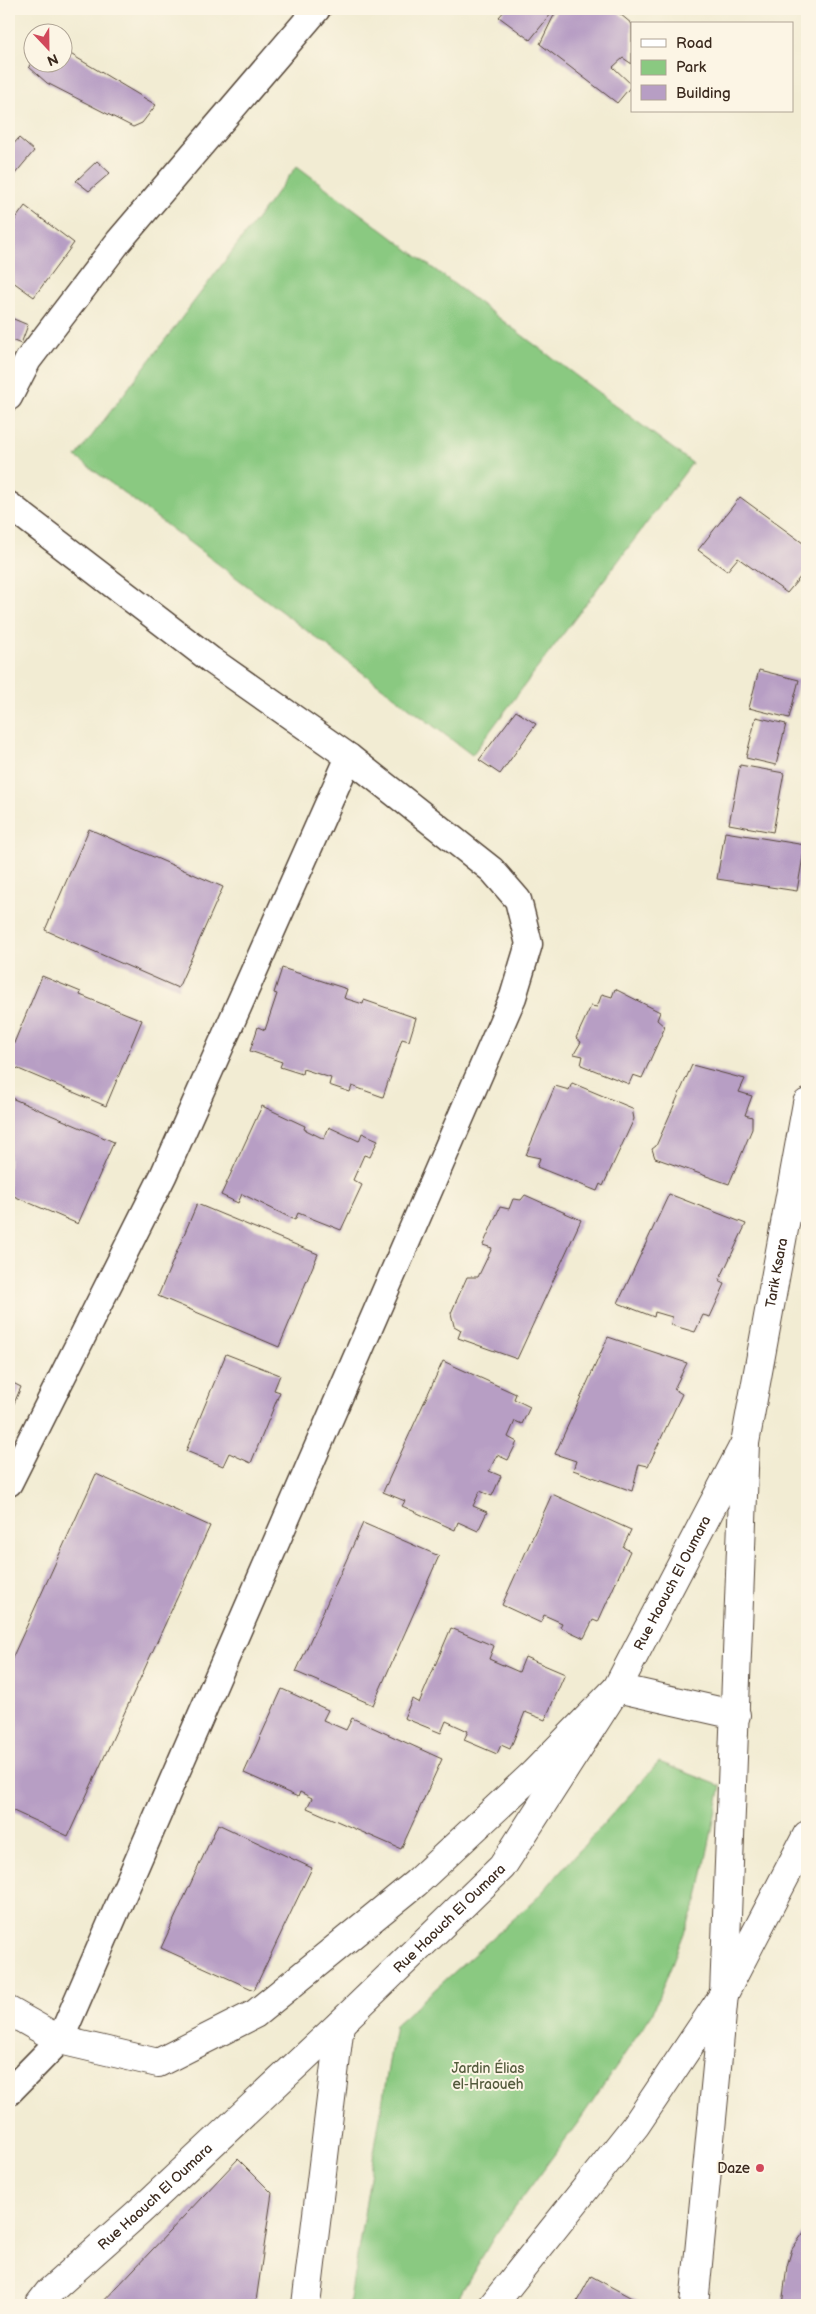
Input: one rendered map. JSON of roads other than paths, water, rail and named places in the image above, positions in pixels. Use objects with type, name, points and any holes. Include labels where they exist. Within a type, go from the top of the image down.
[{"type":"street","points":[[9,397],[28,360],[119,241],[317,9]]},
{"type":"street","points":[[9,505],[211,660],[349,757],[492,870],[518,900],[529,944],[513,997],[60,2040],[9,2092]]},
{"type":"street","points":[[9,1483],[163,1176],[349,757]]},
{"type":"street","name":"Tarik Ksara","points":[[745,1443],[807,1103]]},
{"type":"street","points":[[694,2305],[724,1994],[745,1443]]},
{"type":"street","name":"Rue Haouch El Oumara","points":[[39,2305],[48,2292],[139,2212],[340,2024],[502,1867],[617,1688],[745,1443]]},
{"type":"street","points":[[9,2011],[60,2040],[158,2063],[255,2014],[416,1883],[533,1774],[617,1688],[736,1715]]},
{"type":"street","points":[[493,2305],[636,2125],[724,1994],[807,1835]]},
{"type":"street","points":[[306,2305],[340,2024]]},
{"type":"place","name":"Daze","points":[[760,2168]]},
{"type":"park label","name":"Jardin Élias el-Hraoueh","points":[[488,2076]]}]
